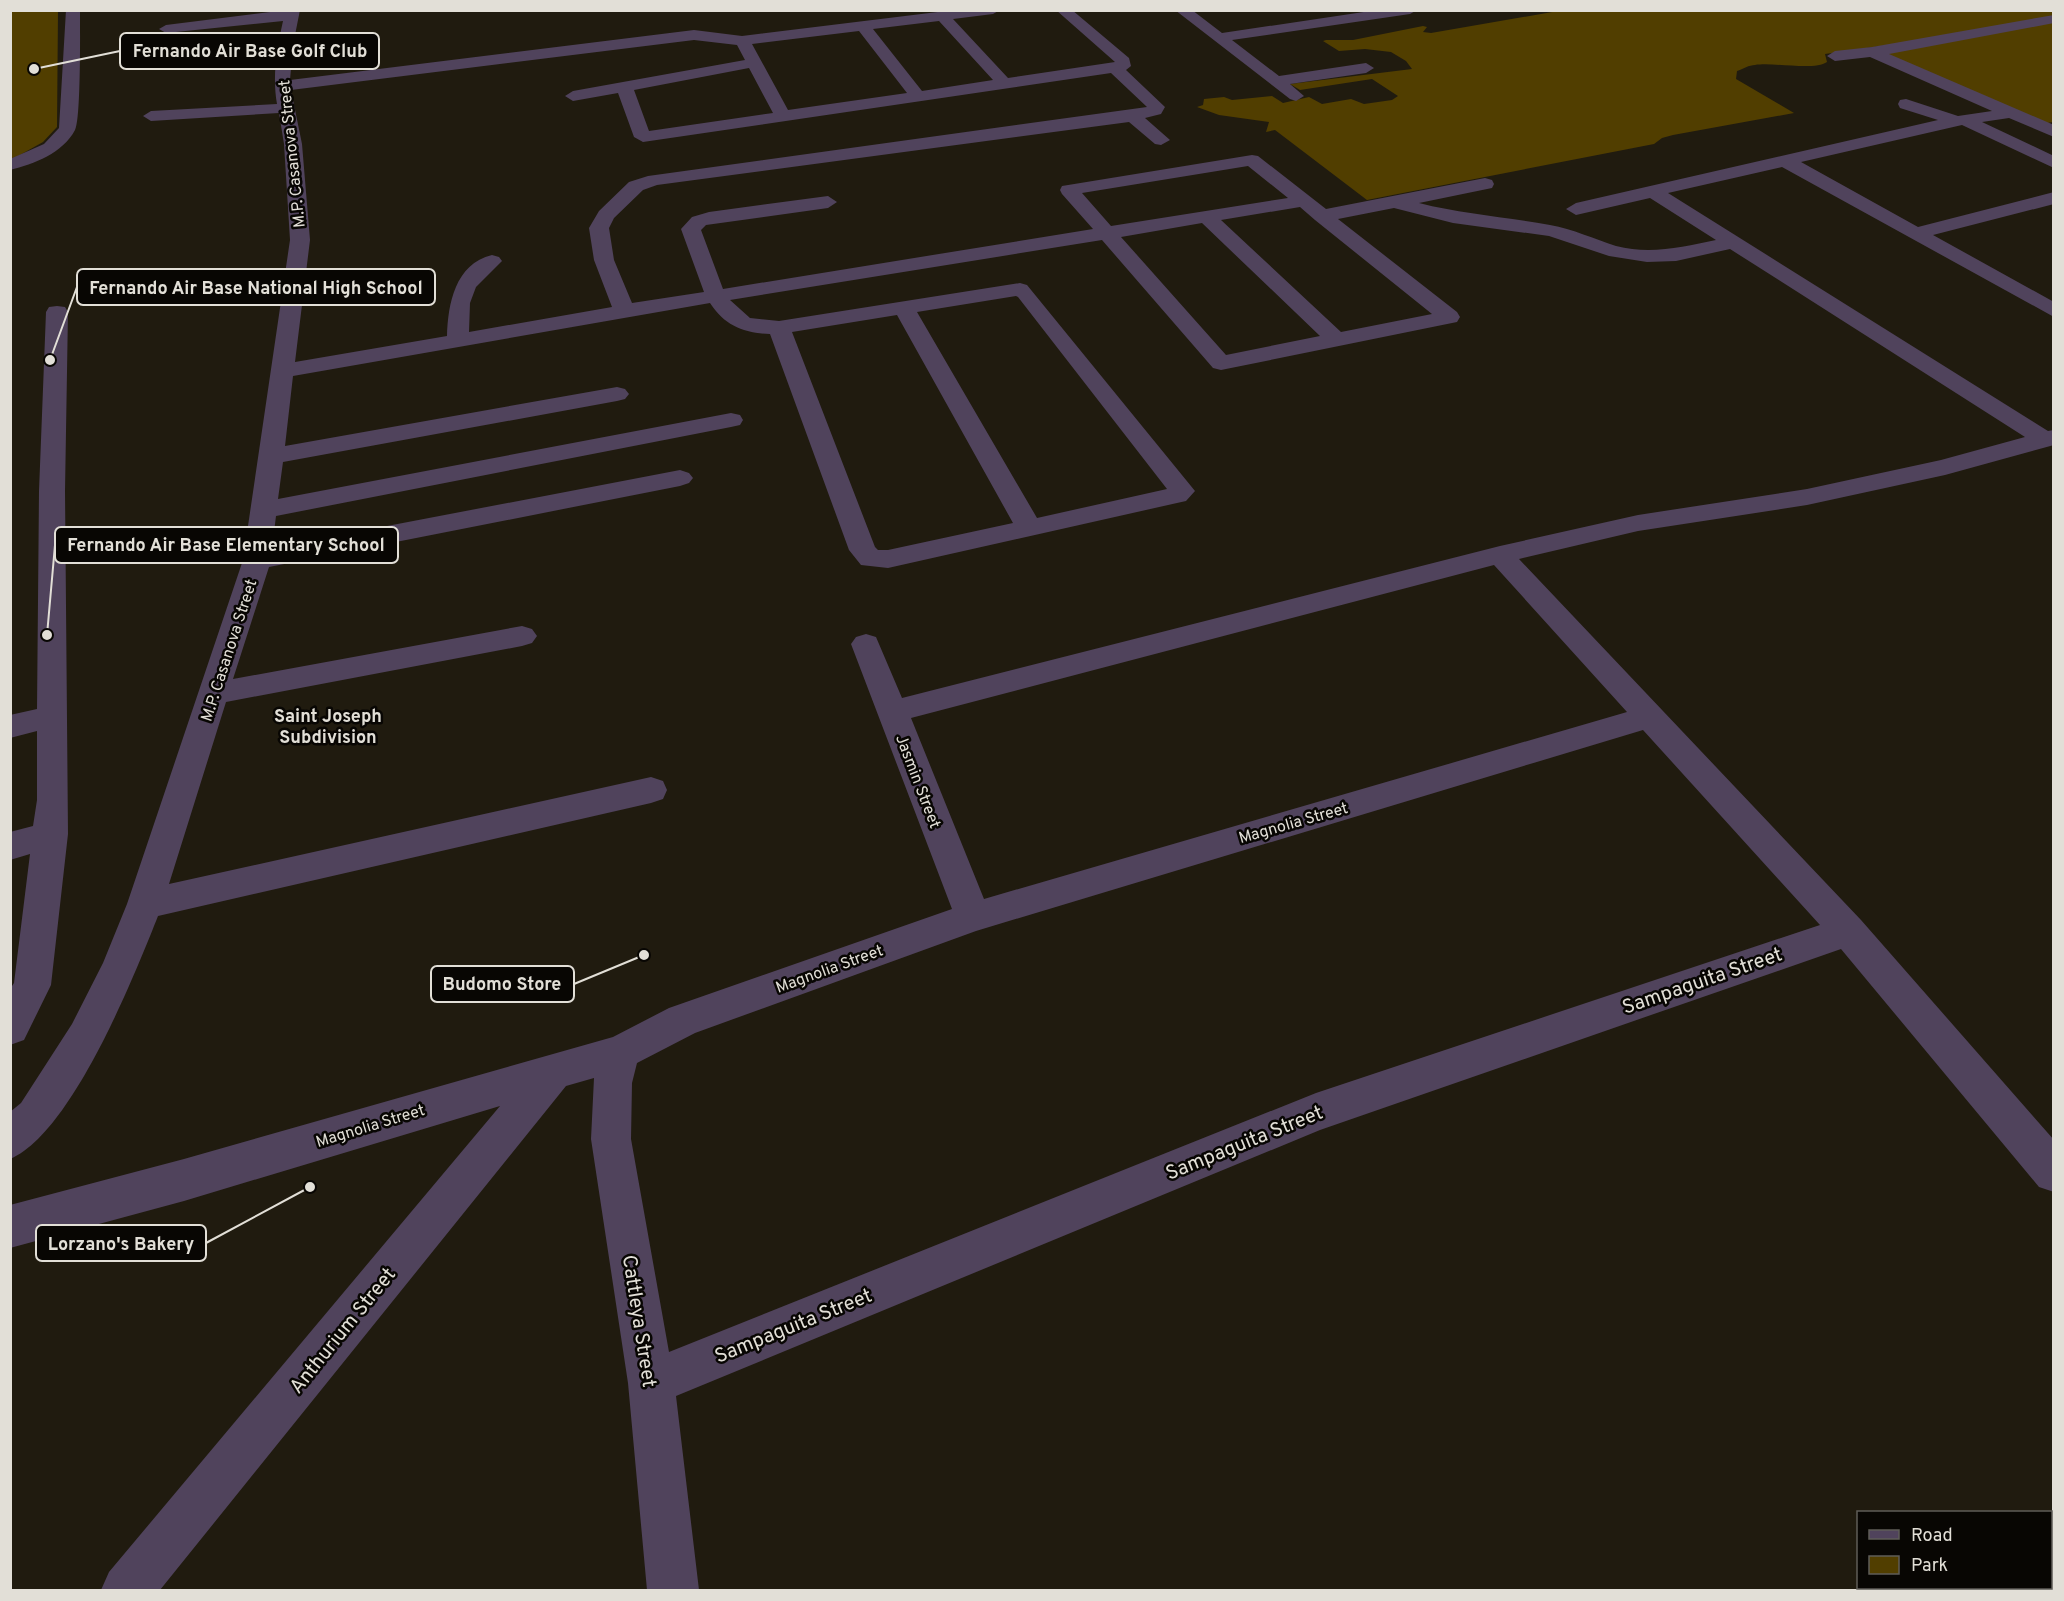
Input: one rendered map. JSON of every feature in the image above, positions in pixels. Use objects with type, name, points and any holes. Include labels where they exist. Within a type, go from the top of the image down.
[{"type":"street","points":[[10,165],[41,154],[60,140],[68,128],[73,10]]},
{"type":"street","points":[[152,116],[694,35],[742,41],[993,10]]},
{"type":"street","points":[[1182,10],[1296,96]]},
{"type":"street","points":[[1218,38],[1410,10]]},
{"type":"street","points":[[624,88],[643,137],[920,98],[1116,69],[1123,66],[1123,61],[1069,11]]},
{"type":"street","points":[[165,49],[168,13]]},
{"type":"street","points":[[166,29],[292,13]]},
{"type":"street","name":"M.P. Casanova Street","points":[[10,1139],[35,1117],[86,1036],[120,966],[145,904],[258,560],[300,240],[293,144],[284,97],[292,13]]},
{"type":"street","points":[[943,17],[1006,85]]},
{"type":"street","points":[[1834,56],[1872,52],[2054,19]]},
{"type":"street","points":[[864,26],[920,98]]},
{"type":"street","points":[[742,41],[784,118]]},
{"type":"street","points":[[1872,52],[2054,132]]},
{"type":"street","points":[[573,96],[624,88],[638,82],[753,63]]},
{"type":"street","points":[[1276,81],[1366,68]]},
{"type":"street","points":[[624,311],[604,260],[599,228],[606,215],[636,186],[655,180],[1133,116],[1150,112],[1156,107],[1116,69]]},
{"type":"street","points":[[1906,104],[1960,121],[2054,163]]},
{"type":"street","points":[[1576,208],[1960,121],[2010,113]]},
{"type":"street","points":[[1133,116],[1161,140]]},
{"type":"street","points":[[1252,160],[1323,216],[1449,317],[1221,363],[1070,190],[1252,160]]},
{"type":"street","points":[[1787,162],[1918,233],[2054,311]]},
{"type":"street","points":[[1323,216],[1485,184]]},
{"type":"street","points":[[1652,191],[1731,243],[2049,438]]},
{"type":"street","points":[[1918,233],[2054,198]]},
{"type":"street","points":[[284,371],[624,311],[1304,201]]},
{"type":"street","points":[[779,328],[863,550],[871,559],[888,559],[1030,530],[1177,495],[1182,491],[1020,289],[779,328],[742,324],[715,297],[691,229],[699,221],[828,202]]},
{"type":"street","points":[[1394,202],[1453,217],[1552,231],[1616,252],[1647,256],[1676,255],[1731,243]]},
{"type":"street","points":[[1208,218],[1337,340]]},
{"type":"street","points":[[807,282],[800,269],[802,264],[812,260]]},
{"type":"street","points":[[458,340],[459,298],[472,276],[492,261]]},
{"type":"street","points":[[903,307],[1030,530]]},
{"type":"street","points":[[10,1028],[32,985],[51,834],[52,491],[57,312]]},
{"type":"street","points":[[272,456],[617,394]]},
{"type":"street","points":[[265,510],[731,420]]},
{"type":"street","points":[[892,712],[1500,555],[1638,523],[1819,494],[1945,467],[2049,438]]},
{"type":"street","points":[[258,560],[680,478]]},
{"type":"street","points":[[1500,555],[1848,931],[2054,1172]]},
{"type":"street","points":[[213,694],[522,636]]},
{"type":"street","name":"Jasmin Street","points":[[866,644],[973,917]]},
{"type":"street","points":[[10,728],[53,716]]},
{"type":"street","name":"Magnolia Street","points":[[10,1227],[184,1180],[556,1069],[621,1052],[682,1020],[973,917],[1651,716]]},
{"type":"street","points":[[145,904],[651,790]]},
{"type":"street","points":[[10,846],[51,834]]},
{"type":"street","name":"Sampaguita Street","points":[[651,1383],[1316,1112],[1848,931]]},
{"type":"street","name":"Cattleya Street","points":[[621,1052],[612,1083],[611,1139],[651,1383],[674,1590]]},
{"type":"street","name":"Anthurium Street","points":[[127,1590],[556,1069]]},
{"type":"green space","points":[[11,11],[58,11],[57,127],[43,142],[11,160]]},
{"type":"green space","points":[[1558,11],[2053,11],[2053,16],[1951,36],[1825,54],[1827,62],[1821,65],[1763,64],[1750,66],[1737,71],[1736,79],[1794,113],[1673,135],[1662,138],[1654,144],[1367,200],[1275,130],[1266,132],[1269,122],[1219,115],[1197,107],[1203,105],[1204,99],[1224,97],[1232,100],[1272,96],[1283,103],[1309,97],[1322,104],[1351,99],[1364,104],[1392,100],[1398,96],[1372,79],[1300,90],[1290,84],[1412,69],[1406,61],[1391,52],[1365,49],[1339,51],[1323,41],[1326,40],[1353,40],[1423,26],[1427,27],[1423,32],[1431,33]]},
{"type":"green space","points":[[2053,22],[2053,122],[2042,124],[1889,57],[1889,52]]},
{"type":"place","name":"Fernando Air Base Golf Club","points":[[34,69]]},
{"type":"place","name":"Fernando Air Base National High School","points":[[50,360]]},
{"type":"place","name":"Fernando Air Base Elementary School","points":[[47,635]]},
{"type":"place","name":"Budomo Store","points":[[644,955]]},
{"type":"place","name":"Lorzano's Bakery","points":[[310,1187]]},
{"type":"district","name":"Saint Joseph Subdivision","points":[[328,726]]}]
